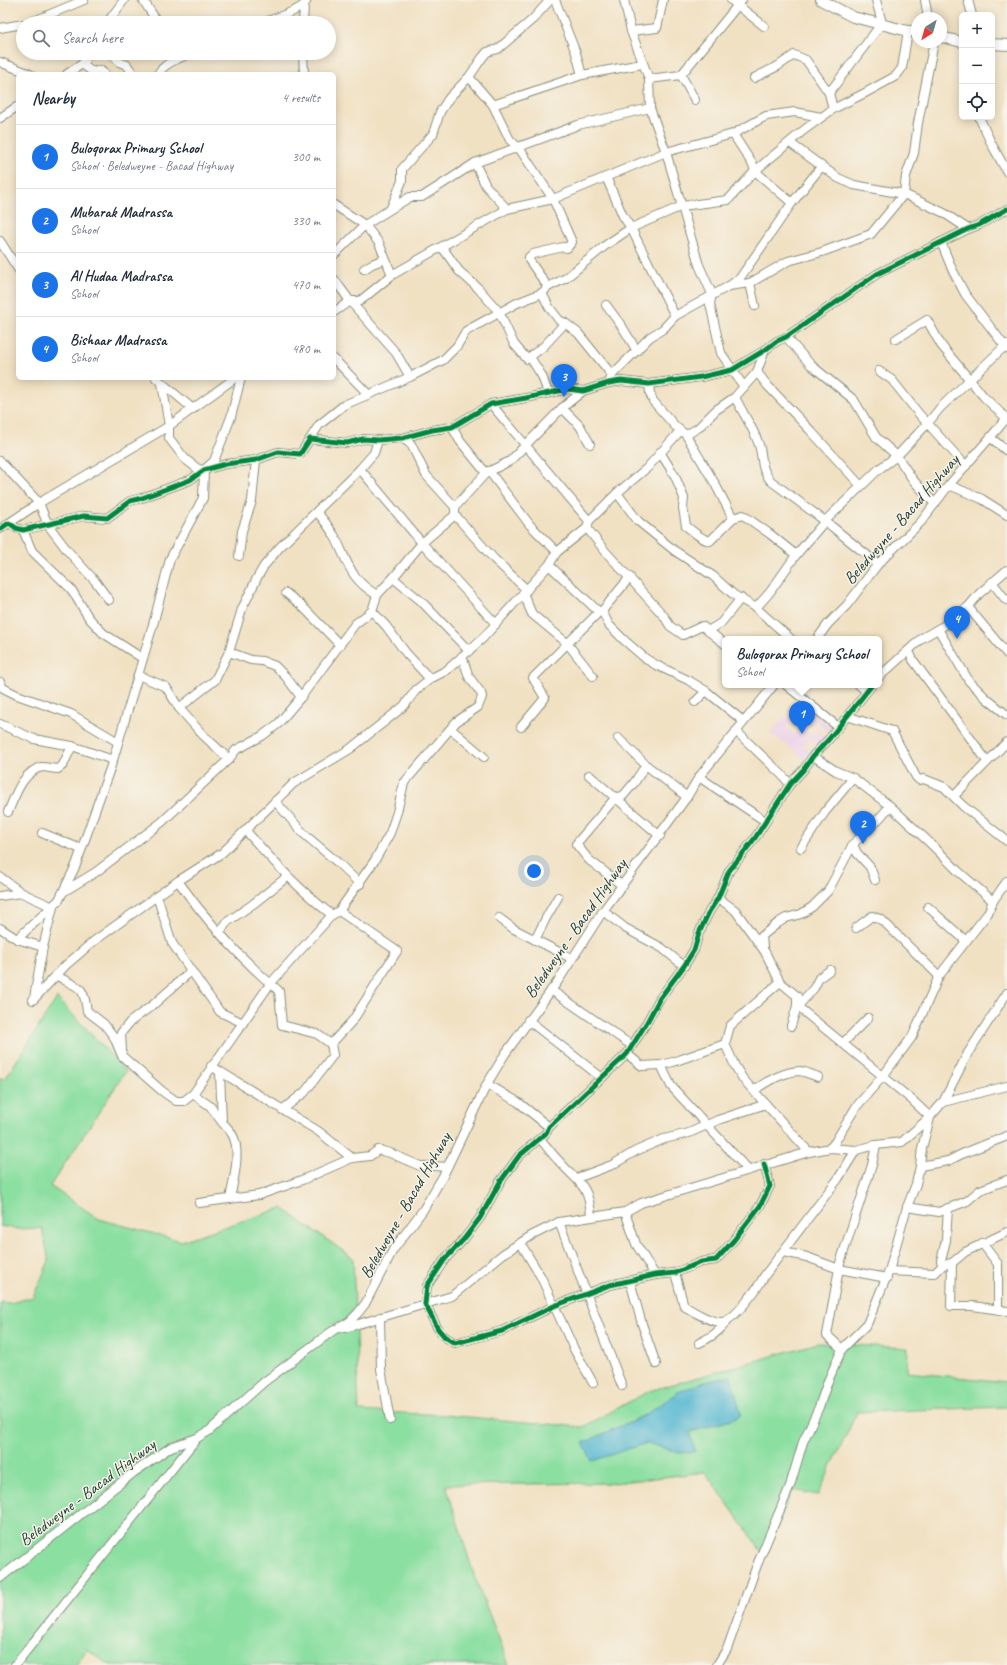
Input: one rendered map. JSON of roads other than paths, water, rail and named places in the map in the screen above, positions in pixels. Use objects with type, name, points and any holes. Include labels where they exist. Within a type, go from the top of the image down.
[{"type":"main road","points":[[821,0],[853,17],[911,31]]},
{"type":"main road","points":[[947,38],[959,41]]},
{"type":"main road","points":[[995,44],[1007,45]]},
{"type":"street","points":[[112,16],[124,0]]},
{"type":"street","points":[[143,0],[153,16]]},
{"type":"street","points":[[391,208],[402,181],[402,169],[433,134],[440,112],[449,98],[469,77],[487,52],[498,49],[533,19],[550,0]]},
{"type":"street","points":[[555,0],[576,53],[582,75]]},
{"type":"street","points":[[624,0],[630,31],[649,79],[650,108],[666,152],[699,265],[712,294],[710,304],[721,353],[744,386]]},
{"type":"street","points":[[630,31],[657,28],[663,0]]},
{"type":"street","points":[[829,93],[882,23],[876,0]]},
{"type":"street","points":[[925,0],[927,12]]},
{"type":"street","points":[[968,0],[971,12]]},
{"type":"street","points":[[46,16],[81,1]]},
{"type":"street","points":[[280,16],[296,11],[306,2]]},
{"type":"street","points":[[304,16],[306,2]]},
{"type":"street","points":[[649,79],[681,74],[737,2],[764,26]]},
{"type":"street","points":[[0,28],[16,25]]},
{"type":"street","points":[[159,380],[169,426],[169,438],[185,459],[198,469],[204,470],[226,464],[256,460],[278,452],[300,454],[319,425],[344,405],[443,360],[456,346],[466,331],[499,312],[542,293],[548,287],[566,278],[606,245],[631,228],[682,206],[728,200],[755,171],[821,117],[833,109],[896,76],[902,68],[911,35]]},
{"type":"street","points":[[729,286],[750,283],[788,262],[822,252],[871,234],[904,194],[906,176],[914,153],[918,123],[933,48]]},
{"type":"street","points":[[754,78],[778,66],[794,55],[806,60],[829,93],[833,109]]},
{"type":"street","points":[[70,72],[85,62],[85,60]]},
{"type":"street","points":[[117,60],[127,65],[132,72]]},
{"type":"street","points":[[159,72],[160,69],[171,60]]},
{"type":"street","points":[[304,60],[304,72]]},
{"type":"street","points":[[0,62],[25,72]]},
{"type":"street","points":[[82,64],[93,72],[100,70],[102,72]]},
{"type":"street","points":[[494,105],[582,75],[642,64]]},
{"type":"street","points":[[681,74],[695,100]]},
{"type":"street","points":[[469,77],[494,105],[510,140],[519,148],[553,199],[572,242],[567,248],[563,247],[540,252],[529,257],[529,260],[548,287]]},
{"type":"street","points":[[0,118],[16,107]]},
{"type":"street","points":[[336,253],[365,225],[391,208],[410,197],[422,196],[475,163],[578,125],[650,108]]},
{"type":"street","points":[[336,311],[350,301],[360,301],[392,275],[507,209],[553,199],[666,152],[733,134],[766,116],[795,112],[821,117]]},
{"type":"street","points":[[980,120],[1007,172]]},
{"type":"street","points":[[733,134],[755,171],[792,203]]},
{"type":"street","points":[[790,143],[838,178],[854,185],[904,194],[944,213],[968,229]]},
{"type":"street","points":[[475,163],[486,186],[507,209]]},
{"type":"street","points":[[63,892],[96,872],[162,822],[236,750],[262,736],[278,724],[301,697],[355,624],[372,611],[378,595],[422,543],[455,511],[488,472],[510,462],[562,408],[583,391],[611,379],[650,337],[663,329],[675,316],[712,294],[729,286],[740,278],[792,203],[821,167]]},
{"type":"street","points":[[606,177],[623,216],[631,228],[675,316]]},
{"type":"street","points":[[336,206],[365,225],[379,243],[392,275]]},
{"type":"street","points":[[542,293],[549,307],[559,320],[565,322],[578,333],[611,379],[649,384],[701,377],[732,370],[776,341],[786,337],[877,274],[968,229],[980,225],[1007,210]]},
{"type":"street","points":[[0,242],[16,267]]},
{"type":"street","points":[[756,608],[770,592],[796,555],[825,521],[879,469],[897,456],[940,408],[1006,346],[965,294],[952,269],[941,242]]},
{"type":"street","points":[[442,247],[459,271],[478,288],[499,312],[514,344],[527,359],[544,346],[565,322]]},
{"type":"street","points":[[364,269],[385,259]]},
{"type":"street","points":[[336,283],[350,301],[396,353],[410,376]]},
{"type":"street","points":[[750,283],[755,306]]},
{"type":"street","points":[[606,305],[624,328],[637,350]]},
{"type":"street","points":[[896,339],[927,320],[941,345],[984,397],[1007,419]]},
{"type":"street","points":[[786,337],[811,365],[854,400],[876,437],[897,456],[913,480],[935,504]]},
{"type":"street","points":[[53,907],[42,947],[33,1000],[56,975],[94,941],[178,881],[222,853],[294,784],[350,749],[404,706],[416,690],[430,679],[447,670],[483,638],[549,565],[557,552],[588,524],[617,493],[647,468],[660,452],[683,433],[698,428],[716,410],[735,397],[757,372],[764,350]]},
{"type":"street","points":[[530,357],[542,376],[548,393]]},
{"type":"street","points":[[336,361],[368,394]]},
{"type":"street","points":[[880,371],[892,380],[966,466]]},
{"type":"street","points":[[757,372],[767,385],[861,486]]},
{"type":"street","points":[[159,380],[193,409]]},
{"type":"street","points":[[0,529],[39,503],[169,426],[232,380]]},
{"type":"street","points":[[9,523],[22,530],[84,516],[107,518],[130,501],[190,480],[214,461],[231,417],[240,380]]},
{"type":"street","points":[[649,384],[650,393],[654,401],[683,433],[714,482],[733,518]]},
{"type":"street","points":[[310,439],[347,443],[363,438],[378,440],[402,438],[432,430],[452,427],[491,404],[568,389],[583,391]]},
{"type":"street","points":[[735,397],[758,442],[762,467],[766,476],[878,564]]},
{"type":"street","points":[[491,404],[588,524],[605,551],[664,616],[670,626],[683,635],[702,626],[722,642]]},
{"type":"street","points":[[562,408],[580,426],[590,444]]},
{"type":"street","name":"Beledweyne - Bacad Highway","points":[[819,636],[828,624],[847,605],[878,564],[921,522],[949,485],[1007,419]]},
{"type":"street","points":[[452,427],[460,441],[488,472],[530,525],[557,552]]},
{"type":"street","points":[[402,438],[411,444],[426,474],[455,511],[494,559],[525,592],[532,614],[567,643],[593,676]]},
{"type":"street","points":[[991,438],[1007,451]]},
{"type":"street","points":[[179,708],[215,680],[229,652],[242,609],[256,578],[278,548],[360,469],[374,453],[378,440]]},
{"type":"street","points":[[660,452],[675,476],[684,498],[683,508],[686,526],[704,540],[710,541],[733,518],[743,515],[775,537],[796,555]]},
{"type":"street","points":[[239,556],[242,531],[252,501],[256,460]]},
{"type":"street","points":[[0,461],[39,503],[48,525],[109,600]]},
{"type":"street","points":[[360,469],[422,543],[496,624]]},
{"type":"street","points":[[17,939],[53,907],[63,892],[81,849],[113,760],[154,621],[170,559],[203,498],[204,470]]},
{"type":"street","points":[[949,485],[982,499],[1007,515]]},
{"type":"street","points":[[617,493],[638,521],[675,551],[713,576],[734,595],[756,608],[788,636]]},
{"type":"street","points":[[317,512],[334,534],[354,576],[365,588],[378,595]]},
{"type":"street","points":[[22,530],[32,550],[71,589],[89,618],[103,633],[142,658]]},
{"type":"street","points":[[549,565],[601,611],[609,624],[624,640],[646,658],[656,665],[706,690],[743,721]]},
{"type":"street","points":[[882,674],[922,638],[938,629],[968,607],[992,582],[1007,570]]},
{"type":"street","points":[[521,727],[545,698],[533,678],[601,611],[630,577]]},
{"type":"street","points":[[56,975],[79,987],[84,994],[86,1011],[104,1024],[114,1037],[122,1056],[162,1091],[176,1101],[184,1101],[193,1094],[211,1066],[270,984],[332,915],[339,911],[360,884],[390,833],[404,783],[456,722],[478,706],[482,697],[481,693],[468,677],[465,653],[421,601],[393,578]]},
{"type":"street","points":[[992,582],[1006,600]]},
{"type":"street","points":[[286,593],[340,645]]},
{"type":"street","points":[[708,631],[721,623],[741,598]]},
{"type":"street","points":[[968,607],[1007,654]]},
{"type":"street","points":[[372,611],[386,626],[406,653],[430,679]]},
{"type":"street","points":[[938,629],[970,681],[987,699],[1007,715]]},
{"type":"street","points":[[909,650],[913,660],[987,761]]},
{"type":"street","points":[[229,652],[251,660],[262,661],[274,666],[286,677],[301,697]]},
{"type":"street","points":[[138,675],[166,687],[179,708],[203,735],[228,759]]},
{"type":"street","points":[[0,682],[3,688],[17,695],[71,714],[118,742]]},
{"type":"street","name":"Beledweyne - Bacad Highway","points":[[0,1578],[133,1473],[171,1447],[197,1438],[224,1419],[264,1382],[331,1332],[349,1322],[365,1304],[394,1250],[423,1210],[447,1167],[487,1084],[505,1054],[551,990],[603,911],[660,836],[699,777],[770,688]]},
{"type":"street","points":[[790,688],[837,726]]},
{"type":"street","points":[[764,1164],[770,1186],[760,1206],[734,1240],[716,1260],[701,1262],[675,1273],[655,1275],[610,1285],[588,1295],[554,1306],[502,1331],[455,1343],[445,1337],[438,1329],[425,1304],[427,1286],[435,1272],[480,1218],[500,1182],[519,1156],[540,1139],[546,1133],[548,1127],[627,1054],[660,998],[694,950],[709,912],[718,898],[728,871],[755,838],[790,784],[804,769],[869,688]]},
{"type":"street","points":[[695,702],[706,690]]},
{"type":"street","points":[[847,716],[892,731],[919,780],[924,779],[936,782],[944,787],[963,806],[1007,840]]},
{"type":"street","points":[[0,724],[34,739],[72,746],[113,760]]},
{"type":"street","points":[[451,729],[484,757]]},
{"type":"street","points":[[736,731],[790,784]]},
{"type":"street","points":[[618,738],[646,765],[687,797]]},
{"type":"street","points":[[954,796],[987,761],[998,753],[1007,742]]},
{"type":"street","points":[[8,812],[24,779],[36,769],[44,767],[58,769],[63,765],[72,746]]},
{"type":"street","points":[[813,756],[836,771],[853,778],[890,806],[959,872],[993,901]]},
{"type":"street","points":[[623,886],[589,860],[576,844],[616,797],[623,796],[646,765]]},
{"type":"street","points":[[589,775],[660,836]]},
{"type":"street","points":[[699,777],[765,821]]},
{"type":"street","points":[[801,848],[825,812],[853,778]]},
{"type":"street","points":[[275,801],[304,834],[360,884]]},
{"type":"street","points":[[763,948],[762,936],[786,918],[801,914],[812,907],[828,891],[853,844],[890,806]]},
{"type":"street","points":[[246,831],[287,877],[308,897],[332,915]]},
{"type":"street","points":[[42,833],[81,849]]},
{"type":"street","points":[[853,844],[857,853],[870,866],[875,880]]},
{"type":"street","points":[[0,877],[22,894],[53,907]]},
{"type":"street","points":[[220,932],[227,922],[287,877]]},
{"type":"street","points":[[178,881],[199,911],[232,946],[279,991],[282,1025],[317,1034],[331,1044],[333,1055],[323,1069],[305,1092],[282,1110]]},
{"type":"street","points":[[830,1148],[856,1107],[883,1076],[912,1036],[939,976],[988,913],[993,901],[1007,881]]},
{"type":"street","points":[[0,896],[22,894]]},
{"type":"street","points":[[157,896],[172,943],[220,1012],[243,1023]]},
{"type":"street","points":[[535,940],[558,897]]},
{"type":"street","points":[[718,898],[735,910],[763,948],[780,982],[797,996],[798,1006],[912,1100],[930,1117]]},
{"type":"street","points":[[928,906],[966,941]]},
{"type":"street","points":[[331,1044],[353,1020],[398,951],[339,911]]},
{"type":"street","points":[[603,911],[626,928],[662,948],[684,966]]},
{"type":"street","points":[[856,928],[872,916],[882,920],[939,976]]},
{"type":"street","points":[[499,918],[514,929],[571,958]]},
{"type":"street","points":[[0,928],[17,939],[42,947]]},
{"type":"street","points":[[791,1026],[798,1006],[814,988],[820,978],[830,970]]},
{"type":"street","points":[[122,1056],[121,1033],[130,1022],[154,1004],[191,971]]},
{"type":"street","points":[[780,982],[730,1026],[725,1044],[735,1066],[754,1091],[809,1152]]},
{"type":"street","points":[[551,990],[631,1045]]},
{"type":"street","points":[[331,1332],[452,1296],[503,1254],[521,1244],[531,1236],[559,1222],[590,1216],[625,1212],[641,1203],[764,1164],[809,1152],[830,1148],[856,1150],[876,1145],[902,1142],[930,1117],[944,1102],[968,1053],[1007,992]]},
{"type":"street","points":[[843,1044],[868,1018]]},
{"type":"street","points":[[528,1020],[602,1078]]},
{"type":"street","points":[[627,1054],[642,1066],[661,1065],[725,1044]]},
{"type":"street","points":[[661,1065],[671,1086],[708,1124],[748,1170]]},
{"type":"street","points":[[211,1066],[220,1073],[318,1131],[352,1158]]},
{"type":"street","points":[[754,1091],[763,1083],[792,1072],[801,1071],[818,1077]]},
{"type":"street","points":[[220,1073],[222,1122]]},
{"type":"street","points":[[487,1084],[518,1102],[548,1127]]},
{"type":"street","points":[[944,1102],[1007,1086]]},
{"type":"street","points":[[193,1094],[210,1106],[232,1133],[236,1142],[236,1165],[230,1199]]},
{"type":"street","points":[[577,1178],[612,1165],[636,1151],[664,1139],[689,1133],[708,1124],[766,1104]]},
{"type":"street","points":[[717,1665],[727,1649],[757,1565],[777,1521],[790,1486],[803,1442],[842,1349],[867,1324],[888,1274],[907,1208],[916,1184],[922,1148],[930,1117]]},
{"type":"street","points":[[920,1166],[948,1161],[1007,1136]]},
{"type":"street","points":[[540,1139],[558,1160],[577,1178],[587,1192],[590,1206],[590,1216]]},
{"type":"street","points":[[842,1349],[827,1335],[839,1269],[847,1236],[872,1165],[876,1145]]},
{"type":"street","points":[[199,1203],[259,1195],[302,1180],[352,1158],[370,1156],[378,1150],[390,1153],[420,1166],[447,1167]]},
{"type":"street","points":[[699,1342],[713,1336],[746,1303],[760,1285],[765,1275],[838,1179],[856,1150]]},
{"type":"street","points":[[907,1208],[939,1212],[967,1201],[980,1190],[1007,1180]]},
{"type":"street","points":[[943,1265],[941,1261],[946,1240],[948,1208]]},
{"type":"street","points":[[625,1212],[636,1244],[655,1275]]},
{"type":"street","points":[[559,1222],[622,1386]]},
{"type":"street","points":[[783,1252],[807,1257],[839,1269],[888,1274],[935,1274],[943,1265],[952,1263],[965,1252],[1007,1232]]},
{"type":"street","points":[[982,1243],[998,1264],[998,1306],[1004,1310]]},
{"type":"street","points":[[521,1244],[541,1277],[574,1349],[593,1383]]},
{"type":"street","points":[[952,1263],[951,1306],[973,1306],[1004,1310]]},
{"type":"street","points":[[675,1273],[684,1306],[697,1314],[720,1322],[727,1321]]},
{"type":"street","points":[[630,1281],[656,1364]]},
{"type":"street","points":[[380,1317],[381,1369],[390,1420]]},
{"type":"street","points":[[15,1665],[197,1438]]},
{"type":"water","points":[[731,1376],[741,1414],[734,1419],[690,1432],[695,1451],[680,1453],[647,1443],[592,1461],[583,1443],[647,1414],[678,1392],[704,1382]]},
{"type":"place","name":"Al Hudaa Madrassa","points":[[564,397]]},
{"type":"place","name":"Bishaar Madrassa","points":[[957,639]]},
{"type":"place","name":"Buloqorax Primary School","points":[[802,734]]},
{"type":"place","name":"Mubarak Madrassa","points":[[863,844]]}]
